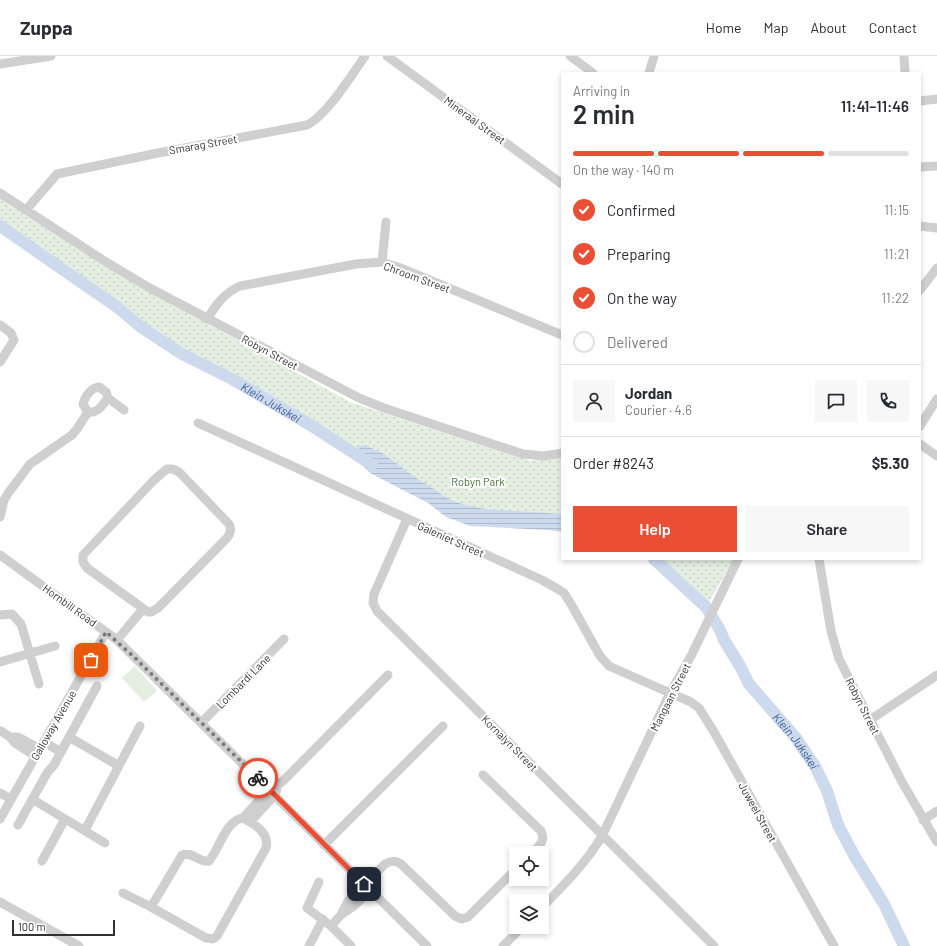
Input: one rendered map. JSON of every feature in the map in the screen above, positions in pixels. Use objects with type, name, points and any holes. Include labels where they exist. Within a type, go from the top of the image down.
[{"type":"street","points":[[0,64],[51,56]]},
{"type":"street","name":"Smarag Street","points":[[26,210],[57,174],[158,153],[299,128],[313,122],[323,114],[365,56]]},
{"type":"street","name":"Mineraal Street","points":[[387,56],[561,183]]},
{"type":"street","points":[[570,56],[592,72]]},
{"type":"street","points":[[649,72],[654,56]]},
{"type":"street","points":[[904,56],[905,72]]},
{"type":"street","points":[[921,101],[937,99]]},
{"type":"street","points":[[921,167],[937,166]]},
{"type":"street","name":"Robyn Street","points":[[0,193],[103,260],[148,287],[359,398],[384,408],[526,455],[544,456],[561,453]]},
{"type":"street","points":[[382,262],[386,222]]},
{"type":"street","points":[[921,226],[937,228]]},
{"type":"street","name":"Chroom Street","points":[[208,319],[224,296],[240,286],[356,264],[382,262],[398,267],[561,335]]},
{"type":"street","points":[[921,289],[937,268]]},
{"type":"street","points":[[0,324],[12,333],[14,340],[0,362]]},
{"type":"street","points":[[88,412],[83,404],[84,400],[93,388],[99,387],[106,392],[108,398],[124,410]]},
{"type":"street","points":[[88,412],[93,413],[97,411],[108,398]]},
{"type":"street","points":[[921,424],[937,399]]},
{"type":"street","points":[[0,517],[4,500],[30,464],[72,435],[77,430],[88,412]]},
{"type":"street","name":"Galeniet Street","points":[[198,423],[561,590],[571,604],[600,656],[609,666],[670,693]]},
{"type":"street","points":[[921,445],[937,456]]},
{"type":"street","points":[[173,469],[179,472],[229,524],[230,533],[227,538],[158,608],[151,612],[143,609],[87,568],[83,562],[83,555],[154,480],[167,470],[173,469]]},
{"type":"street","name":"Kornalyn Street","points":[[407,519],[374,594],[374,607],[382,617],[714,946]]},
{"type":"street","name":"Hornbill Road","points":[[0,555],[117,640],[274,790],[324,845],[427,946]]},
{"type":"street","name":"Mangaan Street","points":[[549,900],[595,849],[670,693],[691,656],[737,560]]},
{"type":"street","name":"Robyn Street","points":[[819,560],[831,631],[842,666],[902,782],[937,842]]},
{"type":"street","points":[[117,640],[143,609]]},
{"type":"street","points":[[0,615],[12,614],[21,624],[39,684]]},
{"type":"street","name":"Galloway Avenue","points":[[0,819],[6,803],[40,749],[106,632]]},
{"type":"street","name":"Lombardi Lane","points":[[202,722],[284,639]]},
{"type":"street","points":[[0,662],[55,646]]},
{"type":"street","points":[[151,907],[182,855],[191,854],[205,861],[209,860],[227,831],[236,821],[247,820],[274,790],[388,675]]},
{"type":"street","points":[[870,720],[937,676]]},
{"type":"street","points":[[18,824],[47,773],[62,752],[97,686]]},
{"type":"street","name":"Juweel Street","points":[[670,693],[696,705],[705,717],[834,946]]},
{"type":"street","points":[[85,830],[140,726]]},
{"type":"street","points":[[324,845],[443,726]]},
{"type":"street","points":[[0,729],[10,737],[14,743],[62,752]]},
{"type":"street","points":[[69,737],[119,766]]},
{"type":"street","points":[[484,775],[541,831],[543,838],[542,843],[539,846]]},
{"type":"street","points":[[0,793],[6,803]]},
{"type":"street","points":[[32,799],[105,842]]},
{"type":"street","points":[[923,820],[937,811]]},
{"type":"street","points":[[42,861],[65,819]]},
{"type":"street","points":[[123,893],[206,938],[213,939],[266,848],[266,837],[247,820]]},
{"type":"street","points":[[331,926],[341,914],[348,901],[367,887],[385,864],[391,861],[397,862],[404,866],[455,916],[463,919],[468,917],[509,876]]},
{"type":"street","points":[[319,882],[307,908],[323,919],[351,946]]},
{"type":"street","points":[[0,902],[79,946]]},
{"type":"street","points":[[309,946],[323,919]]},
{"type":"street","points":[[503,946],[515,934]]},
{"type":"green space","name":"Robyn Park","points":[[0,195],[198,318],[350,402],[531,461],[561,455],[561,525],[468,516],[366,460],[232,379],[182,354],[141,327],[117,307],[0,226]]},
{"type":"green space","points":[[655,560],[733,560],[706,607]]},
{"type":"green space","points":[[135,666],[157,691],[144,702],[122,678]]},
{"type":"water","points":[[365,445],[384,454],[409,473],[451,500],[465,505],[485,509],[561,514],[561,532],[470,526],[446,517],[428,503],[370,473],[359,462],[359,446]]},
{"type":"waterway","name":"Klein Jukskei","points":[[0,226],[117,307],[141,327],[182,354],[232,379],[312,426],[372,465]]},
{"type":"waterway","name":"Klein Jukskei","points":[[655,560],[706,607],[749,684],[796,738],[815,766],[827,791],[838,825],[855,857],[884,904],[904,946]]},
{"type":"way so far","points":[[91,660],[106,632],[117,640],[258,778]]},
{"type":"route","points":[[258,778],[364,884]]}]
